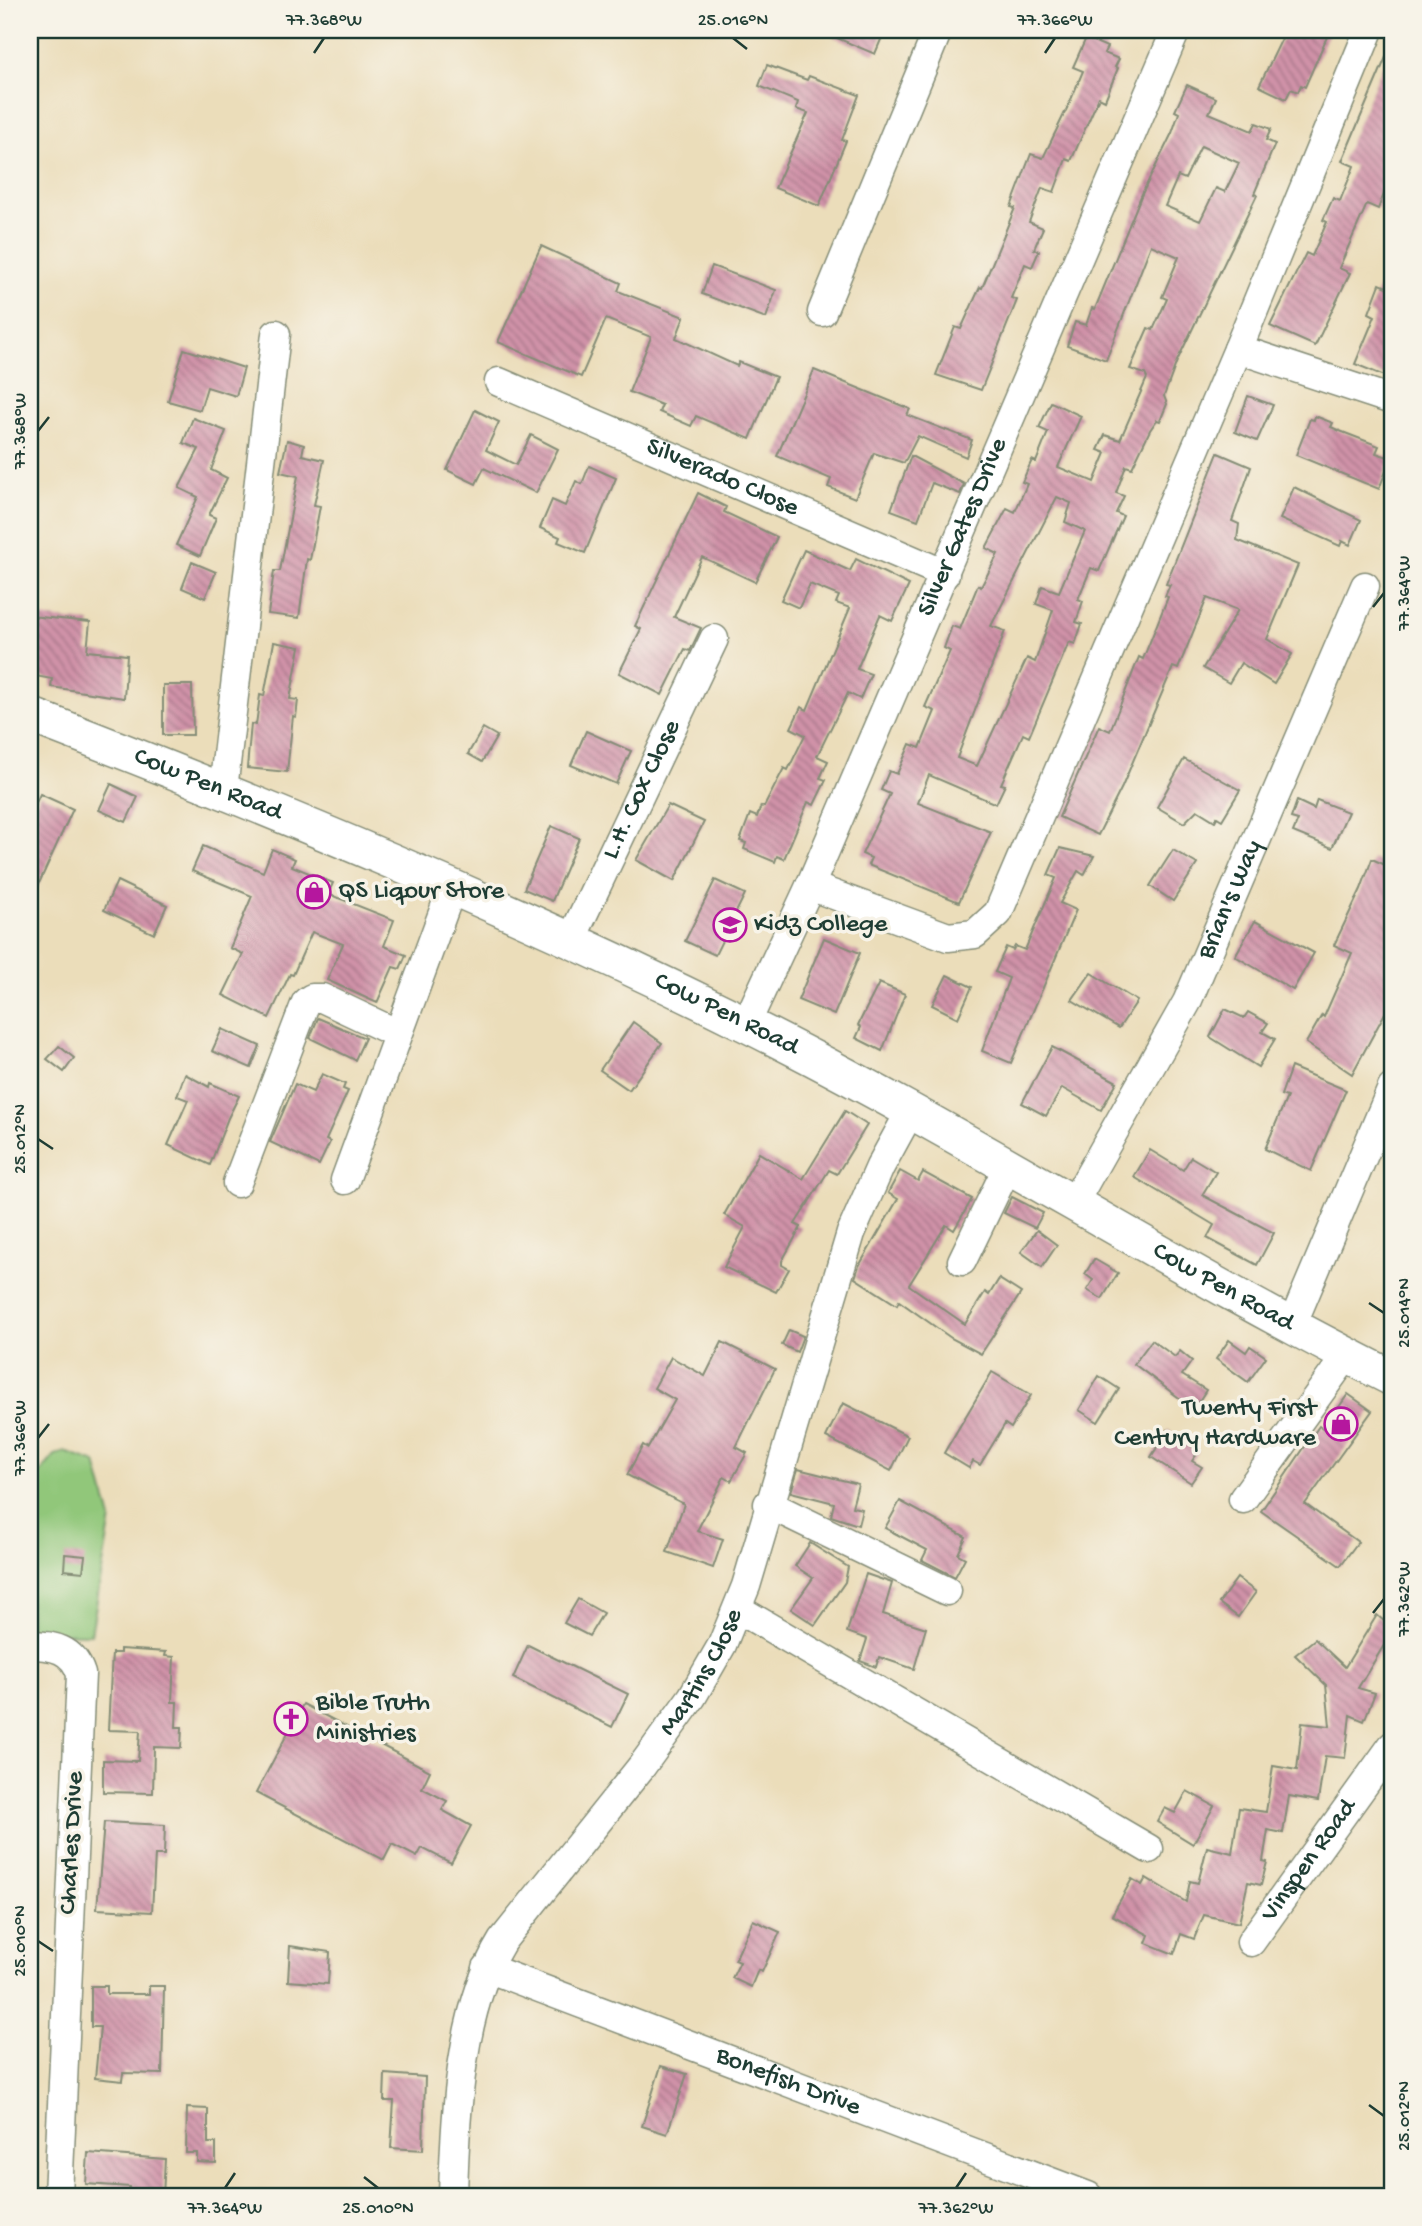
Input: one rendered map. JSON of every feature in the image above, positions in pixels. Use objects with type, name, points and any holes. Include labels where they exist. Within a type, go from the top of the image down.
[{"type":"main road","name":"Cow Pen Road","points":[[30,715],[223,790],[452,888],[571,940],[746,1024],[1392,1378]]},
{"type":"street","points":[[822,312],[938,30]]},
{"type":"street","name":"Silver Gates Drive","points":[[746,1024],[810,886],[945,574],[1176,30]]},
{"type":"street","points":[[810,886],[948,937],[975,934],[990,923],[1006,898],[1238,349],[1369,30]]},
{"type":"street","points":[[223,790],[276,334]]},
{"type":"street","points":[[1238,349],[1392,400]]},
{"type":"street","name":"Silverado Close","points":[[499,382],[945,574]]},
{"type":"street","name":"Brian's Way","points":[[1073,1204],[1187,1002],[1365,586]]},
{"type":"street","name":"L.H. Cox Close","points":[[571,940],[714,639]]},
{"type":"street","points":[[345,1180],[452,888]]},
{"type":"street","points":[[237,1183],[306,1002],[322,998],[398,1034]]},
{"type":"street","points":[[1292,1325],[1392,1088]]},
{"type":"street","name":"Martins Close","points":[[453,2196],[459,2107],[467,2045],[475,2002],[487,1968],[502,1941],[675,1720],[711,1665],[737,1609],[851,1233],[880,1167],[910,1112]]},
{"type":"street","points":[[962,1261],[1007,1168]]},
{"type":"street","points":[[1243,1499],[1347,1355]]},
{"type":"street","points":[[768,1504],[947,1591]]},
{"type":"street","points":[[737,1609],[1149,1849]]},
{"type":"street","name":"Charles Drive","points":[[33,1645],[49,1645],[66,1652],[74,1659],[81,1674],[58,2196]]},
{"type":"street","name":"Vinspen Road","points":[[1251,1942],[1392,1746]]},
{"type":"street","name":"Bonefish Drive","points":[[487,1968],[1088,2196]]},
{"type":"green space","points":[[65,1452],[96,1463],[111,1519],[91,1634],[30,1633],[30,1485],[55,1455]]},
{"type":"building","points":[[818,30],[885,30],[875,54]]},
{"type":"building","points":[[1286,30],[1330,30],[1305,87],[1301,85],[1298,92],[1291,89],[1286,99],[1259,86]]},
{"type":"building","points":[[1086,38],[1107,47],[1104,53],[1119,59],[1115,67],[1118,68],[1105,100],[1099,97],[1071,161],[1066,159],[1054,192],[1042,188],[1029,222],[1043,228],[1034,249],[1039,251],[1032,267],[1025,264],[1011,298],[1017,300],[981,390],[936,375],[955,327],[961,329],[980,287],[982,288],[1015,208],[1011,207],[1031,154],[1043,158],[1070,102],[1083,71],[1073,67]]},
{"type":"building","points":[[1392,43],[1392,192],[1386,189],[1378,209],[1367,204],[1339,268],[1350,273],[1315,346],[1270,326],[1306,253],[1312,256],[1327,222],[1323,220],[1333,198],[1340,201],[1354,166],[1342,161]]},
{"type":"building","points":[[767,65],[807,80],[809,76],[859,95],[842,140],[846,141],[819,206],[775,188],[808,113],[796,109],[798,102],[759,86]]},
{"type":"building","points":[[1187,85],[1216,98],[1209,113],[1252,131],[1256,123],[1271,129],[1266,140],[1275,144],[1254,194],[1257,195],[1177,361],[1164,396],[1167,404],[1160,421],[1157,420],[1150,430],[1132,468],[1126,466],[1116,493],[1124,496],[1116,513],[1123,516],[1099,571],[1091,568],[1078,599],[1083,601],[1076,622],[1082,624],[1075,644],[1069,642],[1029,737],[1023,734],[1001,784],[1005,785],[996,804],[929,775],[918,803],[991,832],[959,902],[868,865],[871,858],[862,854],[890,794],[881,790],[889,771],[897,774],[910,744],[920,748],[935,711],[925,707],[950,651],[944,648],[952,626],[960,629],[978,585],[981,587],[998,554],[986,548],[1007,508],[1015,512],[1027,484],[1022,482],[1032,460],[1036,462],[1048,432],[1039,428],[1051,402],[1081,416],[1058,467],[1094,482],[1106,453],[1098,450],[1105,435],[1120,440],[1147,378],[1145,374],[1130,369],[1148,328],[1153,330],[1167,299],[1162,297],[1179,257],[1151,245],[1106,360],[1067,346],[1075,322],[1086,325],[1092,308],[1095,309],[1141,196],[1172,133],[1179,113],[1175,111]],"holes":[[[1201,146],[1239,163],[1225,192],[1216,188],[1200,221],[1165,206],[1178,176],[1185,179]],[[1057,497],[1071,503],[1065,522],[1085,531],[1059,592],[1042,586],[1036,604],[1053,610],[1035,662],[1027,658],[977,766],[957,758],[1005,631],[991,626]]]},
{"type":"building","points":[[541,246],[621,283],[618,291],[684,317],[676,338],[737,366],[739,362],[776,377],[750,439],[696,416],[691,426],[659,412],[662,405],[629,392],[651,337],[606,319],[581,377],[498,342]]},
{"type":"building","points":[[712,266],[776,290],[766,318],[702,294]]},
{"type":"building","points":[[1392,276],[1392,379],[1355,364],[1375,316],[1369,313],[1380,284],[1387,287]]},
{"type":"building","points":[[184,349],[244,368],[236,396],[207,387],[200,410],[168,401]]},
{"type":"building","points":[[814,370],[910,409],[907,415],[972,440],[966,457],[918,436],[904,463],[874,453],[855,498],[828,487],[831,479],[777,456]]},
{"type":"building","points":[[1248,396],[1273,405],[1257,441],[1235,432]]},
{"type":"building","points":[[475,410],[499,422],[486,450],[516,465],[531,435],[558,449],[536,493],[484,468],[476,484],[447,470]]},
{"type":"building","points":[[1315,416],[1333,423],[1331,427],[1379,446],[1376,453],[1391,458],[1379,489],[1296,455],[1310,419],[1314,420]]},
{"type":"building","points":[[193,418],[226,431],[211,470],[227,478],[209,515],[216,518],[200,556],[176,545],[198,497],[179,488],[199,449],[183,443]]},
{"type":"building","points":[[287,440],[304,445],[302,455],[324,460],[314,505],[320,506],[310,560],[307,559],[299,618],[268,614],[274,571],[280,571],[298,476],[280,472]]},
{"type":"building","points":[[1218,453],[1251,467],[1232,521],[1239,524],[1237,540],[1298,565],[1267,639],[1292,654],[1274,684],[1241,663],[1229,683],[1203,668],[1238,610],[1207,598],[1178,669],[1173,667],[1122,787],[1098,835],[1059,817],[1099,726],[1110,731],[1139,657],[1143,659],[1168,597],[1165,596],[1170,585],[1166,584]]},
{"type":"building","points":[[911,456],[964,484],[960,494],[932,483],[918,520],[891,510]]},
{"type":"building","points":[[589,466],[616,478],[585,553],[558,542],[560,537],[540,528],[552,500],[565,506],[576,481],[582,484]]},
{"type":"building","points":[[1294,487],[1361,520],[1350,545],[1342,541],[1340,546],[1280,519]]},
{"type":"building","points":[[698,493],[726,507],[724,512],[777,537],[755,582],[702,557],[674,617],[701,628],[690,651],[685,649],[662,695],[619,673],[641,629],[635,626]]},
{"type":"building","points":[[804,550],[850,571],[856,559],[909,585],[892,621],[880,615],[857,669],[871,674],[860,699],[848,693],[817,756],[828,761],[820,778],[826,780],[814,805],[808,802],[784,859],[777,856],[775,862],[744,849],[746,843],[740,841],[750,814],[757,817],[761,806],[764,807],[784,768],[788,770],[805,735],[791,728],[801,707],[807,710],[850,608],[836,603],[839,596],[810,584],[799,608],[781,600]]},
{"type":"building","points":[[192,562],[216,572],[205,598],[182,588]]},
{"type":"building","points":[[30,616],[90,622],[87,651],[127,655],[124,698],[51,687],[52,679],[30,675]]},
{"type":"building","points":[[274,642],[300,647],[290,699],[298,700],[296,717],[293,716],[287,772],[247,768],[251,724],[256,725],[260,695],[264,696]]},
{"type":"building","points":[[163,685],[192,685],[193,735],[163,735]]},
{"type":"building","points":[[483,728],[497,736],[482,762],[468,754]]},
{"type":"building","points":[[586,731],[631,751],[616,784],[571,765]]},
{"type":"building","points":[[1184,759],[1240,790],[1222,820],[1217,817],[1215,821],[1197,810],[1184,823],[1157,807]]},
{"type":"building","points":[[111,784],[138,797],[126,822],[99,810]]},
{"type":"building","points":[[40,794],[73,809],[30,903],[30,815]]},
{"type":"building","points":[[1317,800],[1348,812],[1332,848],[1293,832],[1298,820],[1291,818],[1297,801],[1314,809]]},
{"type":"building","points":[[668,805],[704,822],[674,881],[636,860]]},
{"type":"building","points":[[551,826],[579,838],[552,901],[524,889]]},
{"type":"building","points":[[203,846],[263,872],[272,849],[295,859],[292,866],[333,883],[328,894],[394,920],[384,946],[406,955],[400,969],[393,967],[377,1003],[327,980],[343,944],[312,932],[293,975],[290,974],[269,1018],[223,995],[243,954],[230,948],[252,896],[192,871]]},
{"type":"building","points":[[1060,848],[1094,856],[1084,875],[1078,871],[1060,903],[1076,910],[1011,1063],[982,1051],[1009,978],[995,972],[1006,947],[1013,950],[1015,946],[1025,950],[1056,878],[1048,875]]},
{"type":"building","points":[[1173,850],[1197,864],[1173,901],[1150,886]]},
{"type":"building","points":[[1372,859],[1392,868],[1392,1000],[1352,1074],[1306,1043],[1322,1015],[1324,1017],[1352,953],[1334,945]]},
{"type":"building","points":[[715,880],[745,894],[715,955],[685,941]]},
{"type":"building","points":[[117,881],[167,905],[154,934],[104,910]]},
{"type":"building","points":[[1255,921],[1314,953],[1293,990],[1235,956]]},
{"type":"building","points":[[824,938],[860,953],[834,1015],[798,1000]]},
{"type":"building","points":[[1091,973],[1137,1001],[1119,1028],[1072,1000]]},
{"type":"building","points":[[947,975],[972,987],[958,1018],[932,1005]]},
{"type":"building","points":[[879,983],[905,994],[882,1051],[856,1038],[861,1027],[858,1025]]},
{"type":"building","points":[[1225,1009],[1244,1018],[1248,1012],[1268,1023],[1262,1032],[1275,1039],[1258,1067],[1210,1037]]},
{"type":"building","points":[[318,1018],[365,1038],[355,1060],[310,1038]]},
{"type":"building","points":[[633,1022],[662,1043],[629,1090],[600,1070]]},
{"type":"building","points":[[222,1029],[260,1046],[251,1068],[212,1051]]},
{"type":"building","points":[[59,1046],[74,1058],[64,1072],[47,1059]]},
{"type":"building","points":[[1052,1047],[1117,1082],[1101,1110],[1062,1088],[1046,1116],[1022,1103]]},
{"type":"building","points":[[1291,1067],[1346,1090],[1311,1171],[1265,1149],[1287,1097],[1281,1095]]},
{"type":"building","points":[[185,1074],[209,1087],[210,1083],[239,1096],[210,1165],[168,1145],[188,1100],[177,1096]]},
{"type":"building","points":[[322,1074],[345,1084],[343,1089],[348,1091],[326,1140],[330,1142],[319,1165],[270,1142],[295,1084],[313,1092]]},
{"type":"building","points":[[845,1111],[867,1125],[837,1174],[829,1170],[795,1224],[801,1227],[782,1261],[782,1265],[789,1269],[776,1292],[724,1267],[745,1227],[724,1215],[759,1153],[803,1179]]},
{"type":"building","points":[[1150,1150],[1183,1170],[1191,1157],[1216,1172],[1202,1195],[1274,1233],[1257,1265],[1207,1238],[1214,1225],[1134,1177]]},
{"type":"building","points":[[900,1171],[918,1181],[923,1172],[972,1199],[954,1230],[946,1225],[909,1285],[965,1324],[985,1292],[989,1295],[999,1279],[1021,1293],[981,1354],[951,1338],[899,1301],[897,1305],[855,1278],[859,1266],[898,1199],[888,1193]]},
{"type":"building","points":[[1012,1197],[1043,1213],[1035,1228],[1004,1213]]},
{"type":"building","points":[[1037,1230],[1057,1245],[1042,1267],[1021,1252]]},
{"type":"building","points":[[1094,1259],[1118,1273],[1102,1299],[1087,1290],[1093,1280],[1085,1274]]},
{"type":"building","points":[[789,1330],[803,1336],[797,1352],[782,1345]]},
{"type":"building","points":[[1152,1340],[1175,1357],[1180,1351],[1192,1361],[1182,1375],[1206,1390],[1194,1409],[1134,1364]]},
{"type":"building","points":[[1229,1340],[1246,1352],[1250,1346],[1266,1357],[1248,1382],[1216,1359]]},
{"type":"building","points":[[722,1342],[775,1369],[736,1447],[747,1453],[731,1481],[724,1477],[697,1531],[723,1539],[713,1568],[667,1552],[684,1504],[627,1475],[643,1445],[648,1448],[675,1400],[654,1388],[671,1357],[705,1376]]},
{"type":"building","points":[[992,1372],[1031,1395],[1011,1428],[1005,1424],[980,1465],[973,1461],[969,1468],[944,1453]]},
{"type":"building","points":[[1099,1376],[1119,1389],[1098,1422],[1079,1410]]},
{"type":"building","points":[[1348,1394],[1372,1411],[1305,1504],[1358,1542],[1340,1566],[1261,1511],[1319,1426],[1324,1429]]},
{"type":"building","points":[[843,1403],[908,1436],[891,1471],[826,1437]]},
{"type":"building","points":[[1168,1430],[1199,1451],[1192,1461],[1202,1467],[1191,1483],[1151,1457]]},
{"type":"building","points":[[798,1469],[858,1484],[852,1507],[862,1509],[858,1525],[831,1516],[834,1503],[791,1492]]},
{"type":"building","points":[[900,1501],[966,1537],[958,1554],[965,1558],[955,1577],[922,1560],[927,1550],[885,1528]]},
{"type":"building","points":[[810,1543],[848,1567],[845,1582],[815,1625],[791,1609],[813,1578],[795,1566]]},
{"type":"building","points":[[65,1554],[85,1556],[83,1572],[64,1570]]},
{"type":"building","points":[[866,1574],[892,1583],[883,1614],[926,1628],[914,1669],[879,1657],[876,1667],[860,1661],[867,1639],[847,1632]]},
{"type":"building","points":[[1237,1578],[1256,1592],[1238,1617],[1219,1603]]},
{"type":"building","points":[[578,1599],[603,1613],[589,1636],[564,1623]]},
{"type":"building","points":[[1377,1615],[1392,1628],[1392,1632],[1358,1688],[1375,1693],[1364,1721],[1350,1715],[1345,1758],[1325,1756],[1318,1801],[1289,1796],[1283,1833],[1268,1830],[1263,1861],[1267,1862],[1261,1885],[1248,1882],[1239,1923],[1204,1915],[1194,1939],[1181,1934],[1174,1954],[1146,1943],[1149,1935],[1112,1915],[1132,1879],[1142,1885],[1146,1878],[1186,1902],[1190,1881],[1198,1883],[1207,1847],[1232,1853],[1239,1808],[1266,1812],[1273,1766],[1297,1770],[1302,1723],[1330,1726],[1326,1685],[1295,1655],[1315,1639],[1345,1667]]},
{"type":"building","points":[[528,1645],[628,1694],[612,1727],[513,1678]]},
{"type":"building","points":[[120,1649],[166,1652],[165,1656],[174,1657],[172,1702],[177,1702],[176,1727],[182,1727],[181,1748],[154,1747],[153,1793],[103,1792],[103,1760],[138,1761],[140,1731],[108,1730],[112,1653],[120,1653]]},
{"type":"building","points":[[303,1704],[430,1771],[422,1788],[447,1801],[442,1810],[471,1826],[451,1863],[422,1848],[417,1857],[392,1844],[384,1860],[256,1793]]},
{"type":"building","points":[[1187,1791],[1214,1806],[1193,1844],[1157,1822],[1165,1808],[1175,1813]]},
{"type":"building","points":[[104,1822],[165,1825],[164,1855],[155,1855],[152,1912],[97,1909]]},
{"type":"building","points":[[753,1920],[780,1932],[762,1972],[758,1970],[751,1987],[732,1978],[740,1962],[735,1960]]},
{"type":"building","points":[[290,1946],[330,1952],[328,1984],[288,1981]]},
{"type":"building","points":[[91,1986],[107,1986],[107,1994],[149,1994],[149,1986],[164,1986],[162,2074],[123,2073],[122,2081],[95,2078],[100,2027],[91,2027]]},
{"type":"building","points":[[661,2066],[687,2074],[667,2134],[642,2126]]},
{"type":"building","points":[[385,2074],[425,2077],[423,2150],[391,2148],[394,2101],[384,2101]]},
{"type":"building","points":[[187,2108],[208,2109],[208,2143],[216,2143],[216,2163],[197,2162],[197,2153],[186,2153]]},
{"type":"building","points":[[88,2153],[165,2159],[163,2196],[129,2196],[130,2187],[86,2184]]},
{"type":"place","name":"QS Liqour Store","points":[[314,892]]},
{"type":"place","name":"Kidz College","points":[[730,925]]},
{"type":"place","name":"Twenty First Century Hardware","points":[[1341,1424]]},
{"type":"place","name":"Bible Truth Ministries","points":[[291,1719]]}]
